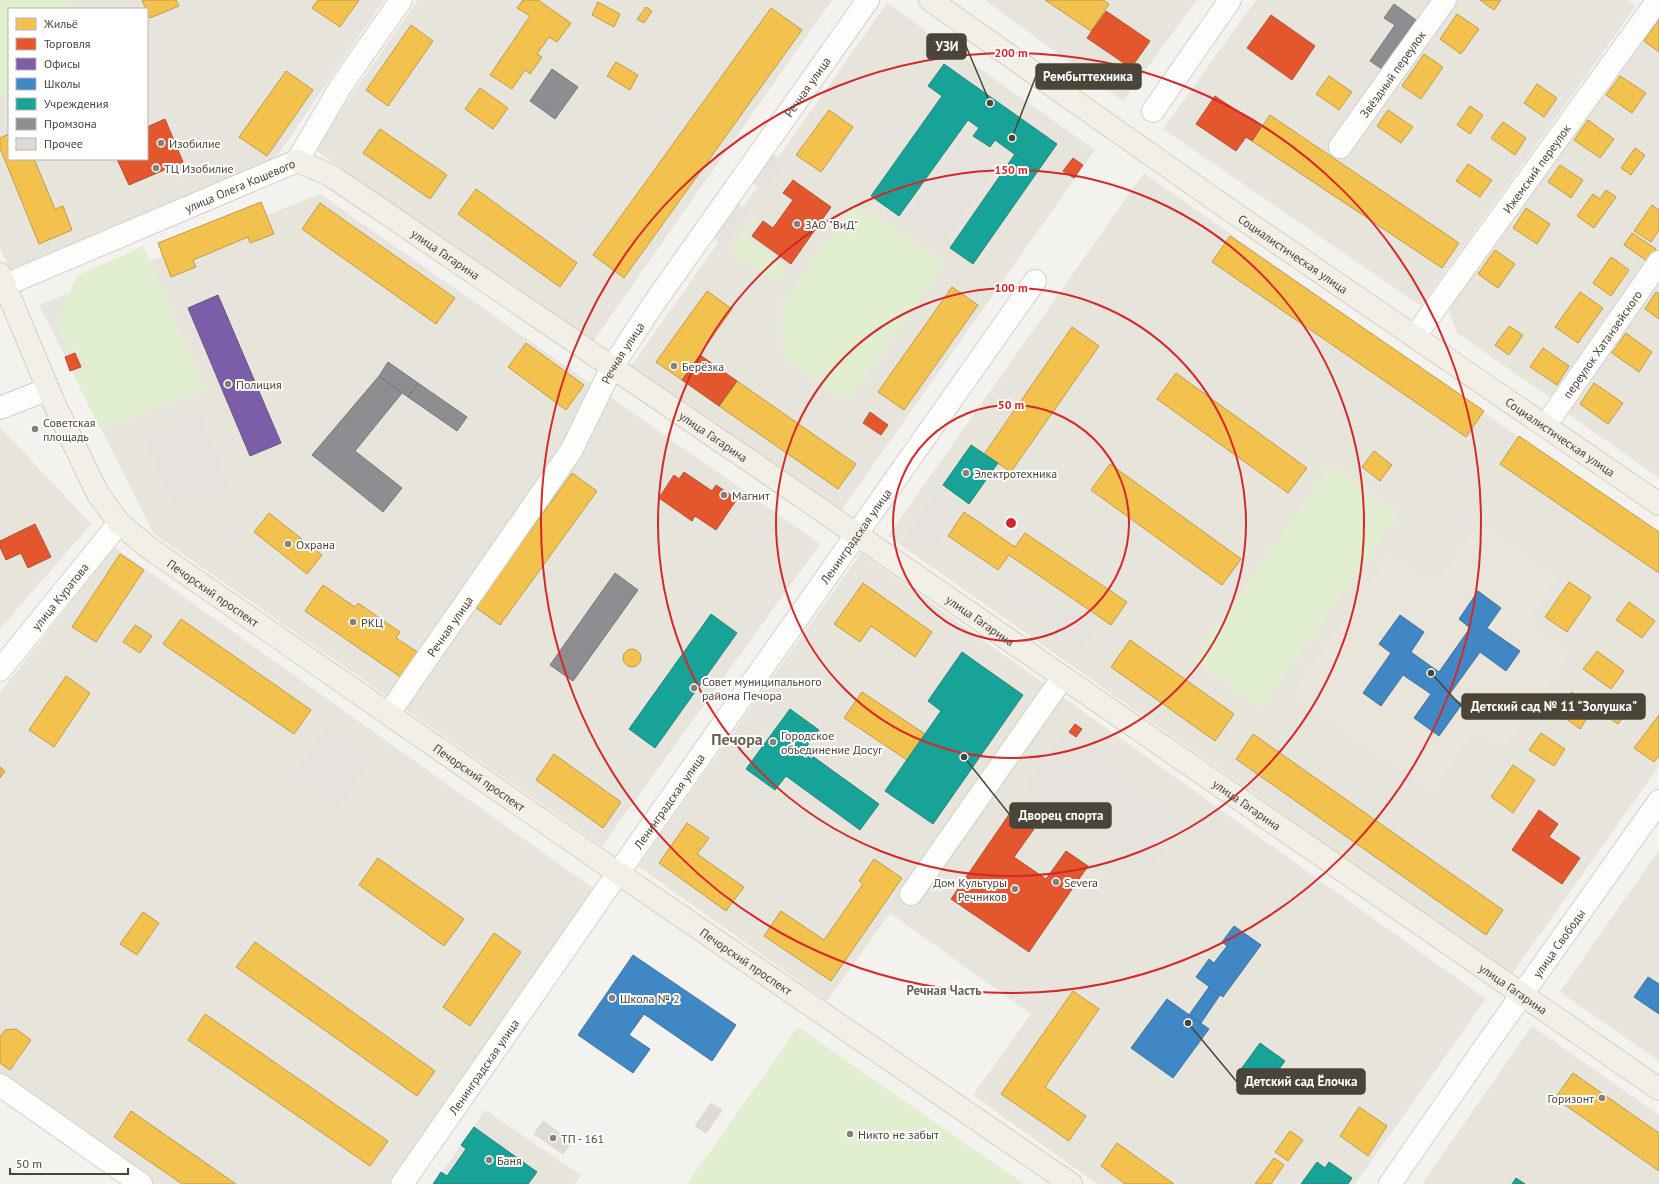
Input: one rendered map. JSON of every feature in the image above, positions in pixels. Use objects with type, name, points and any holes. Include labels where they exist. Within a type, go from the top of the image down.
[{"type":"main road","name":"Социалистическая улица","points":[[930,0],[1222,205],[1659,504]]},
{"type":"main road","name":"улица Гагарина","points":[[297,161],[330,175],[612,367],[1659,1089]]},
{"type":"main road","name":"Печорский проспект","points":[[3,279],[48,389],[98,494],[119,523],[149,548],[389,713],[618,874],[1071,1184]]},
{"type":"street","name":"улица Олега Кошевого","points":[[3,279],[297,161],[341,86],[401,0]]},
{"type":"street","name":"Речная улица","points":[[389,713],[571,451],[612,367],[652,306],[868,0]]},
{"type":"street","points":[[1153,111],[1230,0]]},
{"type":"street","name":"Звёздный переулок","points":[[1340,147],[1444,0]]},
{"type":"street","name":"Ижемский переулок","points":[[1415,336],[1658,0]]},
{"type":"street","name":"переулок Хатанзейского","points":[[1545,426],[1659,262]]},
{"type":"street","name":"Ленинградская улица","points":[[402,1184],[856,534],[1035,281]]},
{"type":"street","points":[[0,408],[48,389]]},
{"type":"street","name":"улица Куратова","points":[[0,670],[119,523]]},
{"type":"street","points":[[911,894],[1063,677]]},
{"type":"street","name":"улица Свободы","points":[[1390,1184],[1659,801]]},
{"type":"street","points":[[0,1085],[141,1184]]},
{"type":"shaded area","points":[[0,0],[384,0],[273,162],[9,270],[0,247]]},
{"type":"shaded area","points":[[418,0],[832,0],[592,343],[314,149]]},
{"type":"shaded area","points":[[985,0],[1197,0],[1123,101]]},
{"type":"shaded area","points":[[1256,0],[1627,0],[1636,6],[1421,306],[1163,129]]},
{"type":"shaded area","points":[[887,3],[1095,150],[838,515],[629,369]]},
{"type":"shaded area","points":[[1659,8],[1659,252],[1555,401],[1457,333],[1447,305]]},
{"type":"shaded area","points":[[963,137],[1000,163],[944,242],[907,216]]},
{"type":"shaded area","points":[[772,153],[785,162],[764,191],[751,182]]},
{"type":"shaded area","points":[[1144,173],[1659,536],[1659,766],[1511,975],[888,536]]},
{"type":"shaded area","points":[[320,194],[820,544],[602,846],[154,534],[39,305]]},
{"type":"shaded area","points":[[736,202],[750,212],[725,246],[712,237]]},
{"type":"shaded area","points":[[1659,273],[1659,478],[1564,411]]},
{"type":"shaded area","points":[[199,413],[228,484],[173,507],[144,436]]},
{"type":"shaded area","points":[[0,427],[91,524],[0,629]]},
{"type":"shaded area","points":[[938,490],[962,507],[932,549],[909,532]]},
{"type":"shaded area","points":[[1479,526],[1556,580],[1525,625],[1568,655],[1505,745],[1477,726],[1432,790],[1294,692],[1389,557],[1434,588]]},
{"type":"shaded area","points":[[114,547],[597,891],[393,1184],[153,1184],[0,1078],[0,693]]},
{"type":"shaded area","points":[[861,553],[1486,999],[1355,1184],[1097,1184],[973,1095],[1031,1014],[890,913],[827,1001],[638,866]]},
{"type":"shaded area","points":[[1014,573],[1095,629],[1082,648],[1000,593]]},
{"type":"shaded area","points":[[326,728],[371,759],[337,809],[292,778]]},
{"type":"shaded area","points":[[1062,735],[1184,820],[1147,872],[1025,787]]},
{"type":"shaded area","points":[[1659,850],[1659,1061],[1560,992]]},
{"type":"shaded area","points":[[1532,1026],[1659,1115],[1659,1184],[1422,1184]]},
{"type":"shaded area","points":[[485,1110],[581,1175],[575,1184],[434,1184]]},
{"type":"green space","points":[[0,0],[69,0],[73,8],[8,8],[8,93],[0,96]]},
{"type":"green space","points":[[854,202],[945,264],[848,401],[784,357],[781,305]]},
{"type":"green space","points":[[754,217],[758,219],[758,221],[746,238],[786,267],[786,271],[780,279],[773,280],[730,249]]},
{"type":"green space","points":[[143,246],[205,389],[100,429],[75,378],[85,370],[79,351],[67,349],[56,322],[77,276]]},
{"type":"green space","points":[[1330,466],[1398,514],[1262,707],[1194,660]]},
{"type":"green space","points":[[798,1027],[1024,1184],[687,1184]]},
{"type":"building: Жильё","points":[[142,0],[176,0],[179,6],[150,18],[148,8],[146,8]]},
{"type":"building: Жильё","points":[[318,0],[359,0],[340,27],[312,8]]},
{"type":"building: Жильё","points":[[523,0],[538,0],[571,23],[557,42],[549,37],[537,54],[542,57],[530,74],[525,70],[512,89],[490,75],[530,16],[517,8]]},
{"type":"building: Жильё","points":[[1045,0],[1103,0],[1109,4],[1091,31]]},
{"type":"building: Жильё","points":[[1480,0],[1501,0],[1494,10]]},
{"type":"building: Жильё","points":[[598,2],[620,14],[614,27],[592,15]]},
{"type":"building: Жильё","points":[[646,7],[652,11],[644,23],[637,19]]},
{"type":"building: Жильё","points":[[771,8],[802,30],[624,278],[593,255]]},
{"type":"building: Жильё","points":[[1457,14],[1479,29],[1461,54],[1440,39]]},
{"type":"building: Жильё","points":[[1659,19],[1659,52],[1644,41]]},
{"type":"building: Жильё","points":[[411,25],[433,41],[388,106],[366,90]]},
{"type":"building: Жильё","points":[[1424,54],[1443,67],[1421,99],[1402,86]]},
{"type":"building: Жильё","points":[[616,62],[638,75],[630,90],[607,76]]},
{"type":"building: Жильё","points":[[286,71],[313,90],[267,156],[239,137]]},
{"type":"building: Жильё","points":[[1329,76],[1352,92],[1339,110],[1316,94]]},
{"type":"building: Жильё","points":[[1620,76],[1646,93],[1632,113],[1606,95]]},
{"type":"building: Жильё","points":[[1537,84],[1557,98],[1544,117],[1524,103]]},
{"type":"building: Жильё","points":[[480,88],[508,108],[493,129],[465,109]]},
{"type":"building: Жильё","points":[[1470,106],[1483,115],[1470,134],[1457,125]]},
{"type":"building: Жильё","points":[[829,110],[853,127],[821,172],[796,155]]},
{"type":"building: Жильё","points":[[1388,110],[1413,127],[1401,143],[1377,126]]},
{"type":"building: Жильё","points":[[1270,115],[1459,243],[1442,268],[1252,141]]},
{"type":"building: Жильё","points":[[1588,120],[1614,139],[1600,158],[1574,140]]},
{"type":"building: Жильё","points":[[1503,122],[1526,138],[1515,155],[1491,138]]},
{"type":"building: Жильё","points":[[380,129],[447,175],[430,199],[363,153]]},
{"type":"building: Жильё","points":[[8,134],[8,160],[34,160],[55,209],[63,206],[72,230],[39,244],[0,148],[0,138]]},
{"type":"building: Жильё","points":[[1635,148],[1645,155],[1631,175],[1621,168]]},
{"type":"building: Жильё","points":[[1468,164],[1492,180],[1480,197],[1456,181]]},
{"type":"building: Жильё","points":[[1560,165],[1583,180],[1571,198],[1548,182]]},
{"type":"building: Жильё","points":[[476,189],[577,263],[560,287],[458,214]]},
{"type":"building: Жильё","points":[[1606,190],[1616,197],[1594,228],[1577,216],[1593,194],[1600,199]]},
{"type":"building: Жильё","points":[[261,202],[274,234],[250,243],[248,237],[193,260],[196,267],[171,277],[158,243]]},
{"type":"building: Жильё","points":[[320,203],[455,298],[436,324],[302,229]]},
{"type":"building: Жильё","points":[[1652,205],[1659,210],[1659,230],[1651,242],[1634,231]]},
{"type":"building: Жильё","points":[[1526,208],[1550,224],[1537,244],[1513,228]]},
{"type":"building: Жильё","points":[[1632,233],[1656,249],[1647,261],[1624,245]]},
{"type":"building: Жильё","points":[[1230,236],[1484,411],[1466,437],[1212,262]]},
{"type":"building: Жильё","points":[[1495,250],[1515,264],[1498,288],[1478,274]]},
{"type":"building: Жильё","points":[[1611,257],[1629,270],[1611,296],[1593,283]]},
{"type":"building: Жильё","points":[[952,287],[978,305],[904,410],[878,392]]},
{"type":"building: Жильё","points":[[707,291],[732,309],[682,380],[656,362]]},
{"type":"building: Жильё","points":[[1580,292],[1603,308],[1578,343],[1555,327]]},
{"type":"building: Жильё","points":[[1656,292],[1659,294],[1659,319],[1645,309]]},
{"type":"building: Жильё","points":[[1509,326],[1523,335],[1509,355],[1495,345]]},
{"type":"building: Жильё","points":[[1072,327],[1099,346],[1011,472],[984,454]]},
{"type":"building: Жильё","points":[[1626,333],[1652,352],[1639,372],[1612,353]]},
{"type":"building: Жильё","points":[[526,343],[584,385],[566,410],[508,367]]},
{"type":"building: Жильё","points":[[1543,348],[1569,366],[1557,385],[1530,367]]},
{"type":"building: Жильё","points":[[1176,373],[1307,468],[1288,493],[1157,399]]},
{"type":"building: Жильё","points":[[737,381],[856,464],[838,489],[719,406]]},
{"type":"building: Жильё","points":[[1594,383],[1623,403],[1608,424],[1580,404]]},
{"type":"building: Жильё","points":[[1519,436],[1659,532],[1659,573],[1500,464]]},
{"type":"building: Жильё","points":[[1374,451],[1392,465],[1380,481],[1362,467]]},
{"type":"building: Жильё","points":[[1110,464],[1241,559],[1222,585],[1091,490]]},
{"type":"building: Жильё","points":[[572,473],[597,491],[500,625],[475,607]]},
{"type":"building: Жильё","points":[[964,512],[1015,547],[1025,533],[1127,602],[1111,625],[1009,555],[998,570],[948,536]]},
{"type":"building: Жильё","name":"Охрана","points":[[269,513],[322,555],[307,574],[254,532]]},
{"type":"building: Жильё","points":[[120,554],[144,570],[96,642],[72,627]]},
{"type":"building: Жильё","points":[[1569,582],[1591,597],[1567,632],[1545,617]]},
{"type":"building: Жильё","points":[[863,583],[932,632],[915,657],[871,626],[860,642],[834,624]]},
{"type":"building: Жильё","name":"РКЦ","points":[[323,585],[355,607],[358,603],[400,632],[396,638],[419,653],[402,678],[305,611]]},
{"type":"building: Жильё","points":[[1629,602],[1655,621],[1642,638],[1616,620]]},
{"type":"building: Жильё","points":[[181,619],[311,710],[294,734],[163,644]]},
{"type":"building: Жильё","points":[[135,625],[152,636],[140,653],[123,642]]},
{"type":"building: Жильё","points":[[1130,640],[1234,714],[1215,741],[1111,667]]},
{"type":"building: Жильё","points":[[628,649],[636,649],[641,654],[639,665],[636,667],[628,667],[623,662],[623,654]]},
{"type":"building: Жильё","points":[[1597,651],[1624,671],[1611,689],[1583,669]]},
{"type":"building: Жильё","points":[[66,676],[90,693],[54,747],[29,730]]},
{"type":"building: Жильё","points":[[862,692],[925,734],[907,760],[844,718]]},
{"type":"building: Жильё","points":[[1572,692],[1594,708],[1580,729],[1558,713]]},
{"type":"building: Жильё","points":[[1622,700],[1631,706],[1618,724],[1609,718]]},
{"type":"building: Жильё","points":[[1659,715],[1659,756],[1654,762],[1634,748]]},
{"type":"building: Жильё","points":[[1541,733],[1565,749],[1554,766],[1529,750]]},
{"type":"building: Жильё","points":[[1253,734],[1503,910],[1486,935],[1236,759]]},
{"type":"building: Жильё","points":[[554,754],[621,802],[603,828],[536,780]]},
{"type":"building: Жильё","points":[[1513,765],[1535,780],[1513,813],[1491,797]]},
{"type":"building: Жильё","points":[[0,767],[5,771],[0,778]]},
{"type":"building: Жильё","points":[[687,823],[709,838],[697,854],[744,887],[726,911],[659,863]]},
{"type":"building: Жильё","points":[[378,858],[464,919],[444,946],[359,885]]},
{"type":"building: Жильё","points":[[874,859],[902,878],[831,981],[764,936],[781,911],[824,940],[863,884],[859,881]]},
{"type":"building: Жильё","points":[[143,912],[159,923],[137,955],[120,944]]},
{"type":"building: Жильё","points":[[494,933],[521,952],[470,1026],[443,1007]]},
{"type":"building: Жильё","points":[[255,942],[435,1071],[417,1096],[236,967]]},
{"type":"building: Жильё","points":[[1073,991],[1099,1009],[1045,1087],[1086,1116],[1069,1141],[1001,1094]]},
{"type":"building: Жильё","points":[[205,1014],[388,1141],[370,1166],[188,1040]]},
{"type":"building: Жильё","points":[[16,1029],[31,1040],[10,1070],[0,1063],[0,1037],[5,1030]]},
{"type":"building: Жильё","points":[[1573,1073],[1659,1133],[1659,1171],[1555,1098]]},
{"type":"building: Жильё","points":[[1359,1107],[1387,1126],[1368,1156],[1340,1136]]},
{"type":"building: Жильё","points":[[131,1111],[236,1184],[182,1184],[114,1137]]},
{"type":"building: Жильё","points":[[1290,1131],[1303,1140],[1288,1161],[1275,1152]]},
{"type":"building: Жильё","points":[[1117,1143],[1174,1184],[1125,1184],[1101,1166]]},
{"type":"building: Жильё","points":[[1274,1158],[1284,1165],[1271,1184],[1255,1184]]},
{"type":"building: Торговля","points":[[1106,11],[1150,41],[1131,68],[1087,38]]},
{"type":"building: Торговля","points":[[1271,15],[1315,46],[1292,80],[1247,48]]},
{"type":"building: Торговля","points":[[1215,96],[1261,127],[1252,141],[1246,137],[1236,151],[1196,124]]},
{"type":"building: Торговля","name":"Изобилие","points":[[165,119],[183,162],[129,185],[117,160],[148,160],[148,127]]},
{"type":"building: Торговля","points":[[1073,158],[1083,165],[1074,178],[1063,171]]},
{"type":"building: Торговля","name":"ЗАО \"ВиД\"","points":[[793,180],[831,207],[791,264],[752,236],[763,221],[773,228],[793,200],[783,193]]},
{"type":"building: Торговля","points":[[75,353],[81,367],[70,371],[65,357]]},
{"type":"building: Торговля","points":[[700,355],[737,381],[719,406],[682,380]]},
{"type":"building: Торговля","points":[[870,412],[888,425],[881,435],[863,423]]},
{"type":"building: Торговля","points":[[684,472],[712,491],[716,485],[737,499],[716,530],[695,516],[692,521],[659,498],[674,475],[679,479]]},
{"type":"building: Торговля","points":[[35,524],[51,557],[28,568],[21,553],[6,560],[0,547],[0,541]]},
{"type":"building: Торговля","points":[[1075,724],[1082,729],[1076,737],[1069,732]]},
{"type":"building: Торговля","points":[[1539,810],[1558,824],[1549,837],[1580,858],[1562,884],[1512,850]]},
{"type":"building: Торговля","name":"Дом Культуры Речников","points":[[1010,813],[1034,829],[1014,857],[1046,879],[1066,851],[1088,866],[1029,952],[951,899]]},
{"type":"building: Офисы","name":"Полиция","points":[[218,295],[281,443],[250,456],[188,308]]},
{"type":"building: Школы","points":[[1478,591],[1501,608],[1487,628],[1520,651],[1506,671],[1480,652],[1449,695],[1462,704],[1439,736],[1414,718],[1431,694],[1403,675],[1381,706],[1363,693],[1391,653],[1379,644],[1400,615],[1424,632],[1411,652],[1439,672],[1470,628],[1459,619]]},
{"type":"building: Школы","points":[[1234,926],[1261,945],[1223,997],[1196,977],[1209,959],[1214,963],[1227,946],[1222,942]]},
{"type":"building: Школы","points":[[633,955],[736,1025],[712,1061],[644,1014],[629,1035],[650,1049],[633,1073],[578,1035]]},
{"type":"building: Школы","points":[[1648,977],[1659,984],[1659,1014],[1634,997]]},
{"type":"building: Школы","points":[[1209,987],[1220,995],[1201,1023],[1189,1015]]},
{"type":"building: Школы","points":[[1167,999],[1209,1029],[1173,1078],[1131,1048]]},
{"type":"building: Учреждения","points":[[944,64],[1057,144],[1038,171],[995,140],[990,147],[973,136],[979,128],[968,120],[899,216],[871,196],[942,96],[928,86]]},
{"type":"building: Учреждения","points":[[1015,154],[1038,171],[973,264],[950,248]]},
{"type":"building: Учреждения","points":[[971,445],[998,463],[969,504],[943,485]]},
{"type":"building: Учреждения","points":[[711,614],[737,633],[655,748],[629,729]]},
{"type":"building: Учреждения","points":[[962,652],[1023,695],[933,824],[885,791],[941,711],[928,701]]},
{"type":"building: Учреждения","points":[[790,709],[819,730],[804,750],[879,804],[860,830],[786,776],[775,790],[746,769]]},
{"type":"building: Учреждения","points":[[1260,1043],[1285,1061],[1261,1094],[1236,1076]]},
{"type":"building: Учреждения","name":"Баня","points":[[474,1127],[537,1172],[528,1184],[433,1184],[441,1172],[447,1176],[466,1149],[461,1145]]},
{"type":"building: Учреждения","points":[[1317,1162],[1325,1168],[1329,1162],[1352,1178],[1348,1184],[1301,1184]]},
{"type":"building: Учреждения","points":[[1516,1178],[1525,1184],[1512,1184]]},
{"type":"building: Промзона","points":[[1394,4],[1416,20],[1382,69],[1370,61],[1395,25],[1384,18]]},
{"type":"building: Промзона","points":[[552,69],[578,87],[555,119],[530,101]]},
{"type":"building: Промзона","points":[[388,362],[418,383],[408,397],[379,376]]},
{"type":"building: Промзона","points":[[379,376],[402,393],[355,451],[402,488],[383,512],[312,455]]},
{"type":"building: Промзона","points":[[418,383],[467,417],[457,431],[408,397]]},
{"type":"building: Промзона","points":[[615,573],[638,590],[573,681],[550,665]]},
{"type":"building: Прочее","points":[[711,1103],[722,1110],[706,1133],[695,1126]]},
{"type":"building: Прочее","name":"ТП - 161","points":[[543,1121],[572,1142],[563,1154],[534,1134]]},
{"type":"place","name":"УЗИ","points":[[990,103]]},
{"type":"place","name":"Рембыттехника","points":[[1012,138]]},
{"type":"place","name":"Изобилие","points":[[161,143]]},
{"type":"place","name":"ТЦ Изобилие","points":[[156,168]]},
{"type":"place","name":"ЗАО \"ВиД\"","points":[[797,224]]},
{"type":"place","name":"Берёзка","points":[[674,366]]},
{"type":"place","name":"Полиция","points":[[228,384]]},
{"type":"place","name":"Советская площадь","points":[[35,429]]},
{"type":"place","name":"Электротехника","points":[[966,473]]},
{"type":"place","name":"Магнит","points":[[724,495]]},
{"type":"place","name":"Охрана","points":[[288,544]]},
{"type":"place","name":"РКЦ","points":[[353,622]]},
{"type":"place","name":"Детский сад № 11 \"Золушка\"","points":[[1431,673]]},
{"type":"place","name":"Совет муниципального района Печора","points":[[694,688]]},
{"type":"place","name":"Городское объединение Досуг","points":[[773,742]]},
{"type":"place","name":"Дворец спорта","points":[[964,757]]},
{"type":"place","name":"Severa","points":[[1056,882]]},
{"type":"place","name":"Дом Культуры Речников","points":[[1015,889]]},
{"type":"place","name":"Школа № 2","points":[[612,998]]},
{"type":"place","name":"Детский сад Ёлочка","points":[[1188,1023]]},
{"type":"place","name":"Горизонт","points":[[1602,1098]]},
{"type":"place","name":"Никто не забыт","points":[[850,1134]]},
{"type":"place","name":"ТП - 161","points":[[553,1138]]},
{"type":"place","name":"Баня","points":[[489,1160]]},
{"type":"district","name":"Печора","points":[[737,739]]},
{"type":"district","name":"Речная Часть","points":[[944,990]]}]
